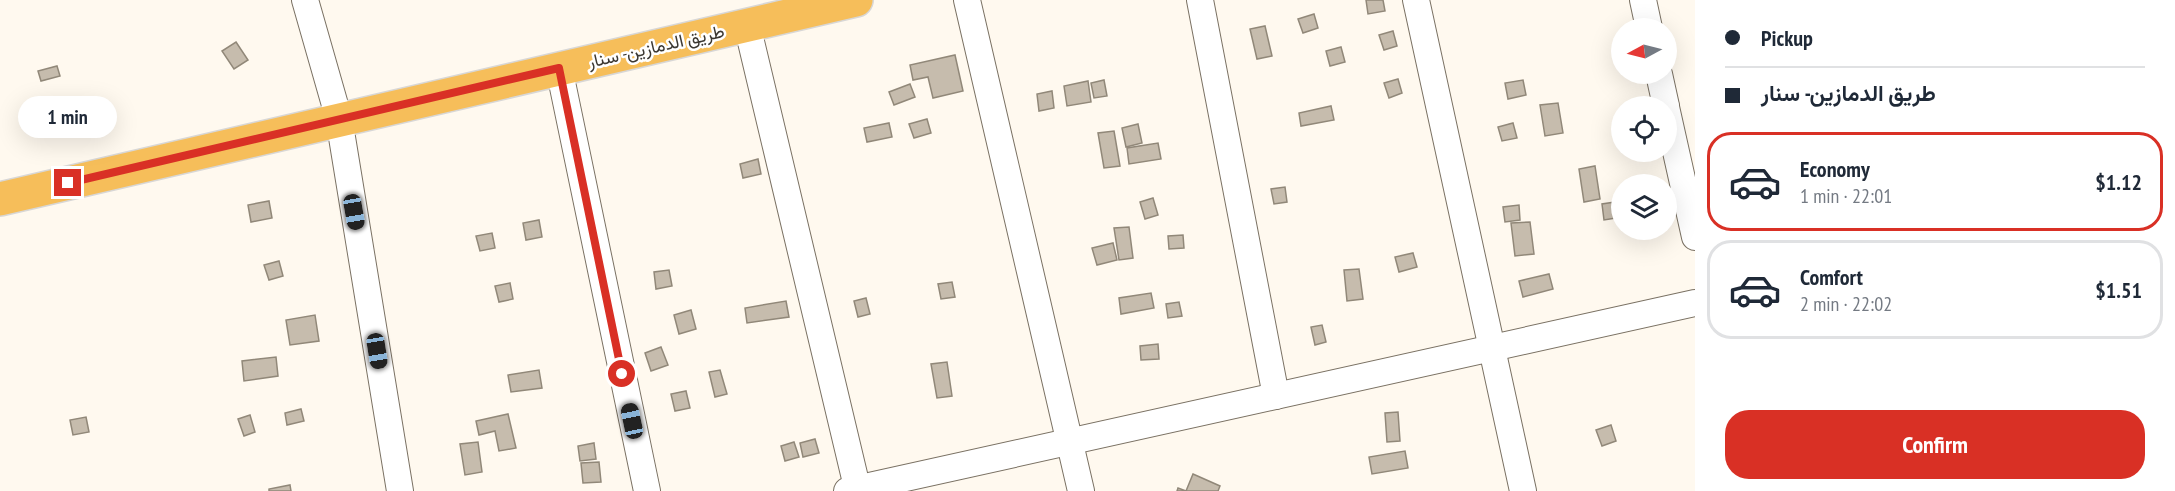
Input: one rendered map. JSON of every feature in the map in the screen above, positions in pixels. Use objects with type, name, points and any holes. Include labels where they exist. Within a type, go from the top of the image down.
[{"type":"highway","name":"طريق الدمازين- سنار","points":[[0,199],[856,0]]},
{"type":"street","points":[[305,0],[339,119],[400,491]]},
{"type":"street","points":[[967,0],[1081,491]]},
{"type":"street","points":[[1200,0],[1276,396]]},
{"type":"street","points":[[1416,0],[1523,491]]},
{"type":"street","points":[[1643,0],[1647,18]]},
{"type":"street","points":[[747,25],[854,490],[1695,303]]},
{"type":"street","points":[[559,68],[647,491]]},
{"type":"street","points":[[1677,156],[1695,237]]},
{"type":"building","points":[[1366,0],[1383,0],[1385,11],[1368,14]]},
{"type":"building","points":[[1314,14],[1318,28],[1303,33],[1298,19]]},
{"type":"building","points":[[1265,26],[1272,56],[1257,59],[1250,29]]},
{"type":"building","points":[[1393,31],[1397,46],[1384,50],[1379,35]]},
{"type":"building","points":[[236,42],[248,60],[234,69],[222,51]]},
{"type":"building","points":[[1341,47],[1345,62],[1330,66],[1326,51]]},
{"type":"building","points":[[955,55],[963,91],[933,98],[928,77],[913,80],[910,65]]},
{"type":"building","points":[[57,66],[60,76],[41,81],[38,71]]},
{"type":"building","points":[[1398,79],[1402,93],[1389,98],[1384,83]]},
{"type":"building","points":[[1104,80],[1107,96],[1094,98],[1091,83]]},
{"type":"building","points":[[1523,80],[1526,95],[1508,99],[1505,83]]},
{"type":"building","points":[[1088,81],[1091,102],[1067,106],[1064,86]]},
{"type":"building","points":[[910,84],[915,97],[894,105],[889,92]]},
{"type":"building","points":[[1052,91],[1054,108],[1039,111],[1037,94]]},
{"type":"building","points":[[1558,103],[1563,133],[1545,136],[1540,105]]},
{"type":"building","points":[[1331,106],[1334,120],[1301,126],[1299,113]]},
{"type":"building","points":[[927,119],[931,133],[914,138],[909,124]]},
{"type":"building","points":[[889,123],[892,137],[867,142],[864,128]]},
{"type":"building","points":[[1513,123],[1517,138],[1502,141],[1498,127]]},
{"type":"building","points":[[1138,124],[1142,143],[1126,147],[1122,128]]},
{"type":"building","points":[[1114,131],[1120,166],[1104,168],[1098,133]]},
{"type":"building","points":[[1158,143],[1161,159],[1129,164],[1127,148]]},
{"type":"building","points":[[758,159],[761,174],[743,178],[740,164]]},
{"type":"building","points":[[1595,166],[1600,199],[1584,202],[1579,169]]},
{"type":"building","points":[[1285,187],[1287,202],[1274,204],[1271,189]]},
{"type":"building","points":[[1153,198],[1158,215],[1145,219],[1140,202]]},
{"type":"building","points":[[269,201],[272,218],[251,222],[248,205]]},
{"type":"building","points":[[1611,203],[1611,219],[1604,220],[1602,204]]},
{"type":"building","points":[[1519,205],[1520,220],[1505,222],[1503,207]]},
{"type":"building","points":[[539,220],[542,237],[526,240],[523,223]]},
{"type":"building","points":[[1530,222],[1534,254],[1515,256],[1511,223]]},
{"type":"building","points":[[1129,227],[1133,258],[1119,260],[1114,228]]},
{"type":"building","points":[[492,233],[495,248],[480,251],[476,236]]},
{"type":"building","points":[[1183,235],[1184,248],[1169,249],[1168,236]]},
{"type":"building","points":[[1113,243],[1117,260],[1097,265],[1092,248]]},
{"type":"building","points":[[1413,253],[1417,267],[1399,272],[1395,257]]},
{"type":"building","points":[[279,261],[283,276],[269,280],[264,265]]},
{"type":"building","points":[[1359,269],[1363,299],[1347,301],[1344,270]]},
{"type":"building","points":[[669,270],[672,286],[656,289],[654,272]]},
{"type":"building","points":[[1549,274],[1553,289],[1523,297],[1519,281]]},
{"type":"building","points":[[952,282],[955,297],[941,299],[938,284]]},
{"type":"building","points":[[510,283],[513,299],[499,302],[495,286]]},
{"type":"building","points":[[1151,293],[1154,308],[1121,314],[1119,298]]},
{"type":"building","points":[[866,298],[870,314],[858,317],[854,301]]},
{"type":"building","points":[[786,301],[789,317],[747,323],[745,308]]},
{"type":"building","points":[[1179,302],[1182,316],[1168,318],[1166,304]]},
{"type":"building","points":[[691,310],[696,329],[679,334],[674,315]]},
{"type":"building","points":[[315,315],[319,341],[290,345],[286,320]]},
{"type":"building","points":[[1322,325],[1326,342],[1315,345],[1311,327]]},
{"type":"building","points":[[1158,344],[1159,359],[1141,360],[1140,346]]},
{"type":"building","points":[[661,347],[668,365],[651,371],[645,353]]},
{"type":"building","points":[[276,357],[278,376],[244,381],[242,361]]},
{"type":"building","points":[[947,362],[952,396],[937,398],[931,364]]},
{"type":"building","points":[[539,370],[542,388],[511,392],[508,375]]},
{"type":"building","points":[[720,370],[727,394],[715,397],[709,372]]},
{"type":"building","points":[[686,391],[690,408],[675,411],[671,394]]},
{"type":"building","points":[[301,409],[304,421],[287,425],[285,413]]},
{"type":"building","points":[[1398,412],[1400,441],[1387,442],[1385,413]]},
{"type":"building","points":[[508,414],[516,448],[499,451],[495,431],[479,435],[476,421]]},
{"type":"building","points":[[250,415],[255,432],[244,436],[238,419]]},
{"type":"building","points":[[86,417],[89,432],[73,435],[70,420]]},
{"type":"building","points":[[1611,425],[1616,441],[1602,446],[1596,430]]},
{"type":"building","points":[[815,439],[819,453],[803,457],[800,443]]},
{"type":"building","points":[[478,442],[482,472],[465,475],[460,444]]},
{"type":"building","points":[[794,442],[799,457],[785,461],[781,446]]},
{"type":"building","points":[[594,443],[596,459],[580,461],[578,446]]},
{"type":"building","points":[[1405,451],[1408,468],[1372,474],[1369,457]]},
{"type":"building","points":[[599,462],[601,482],[583,483],[581,463]]},
{"type":"building","points":[[1193,474],[1220,486],[1218,491],[1186,491]]},
{"type":"building","points":[[290,485],[291,491],[269,491],[269,489]]},
{"type":"route","points":[[68,183],[559,68],[622,374]]}]
